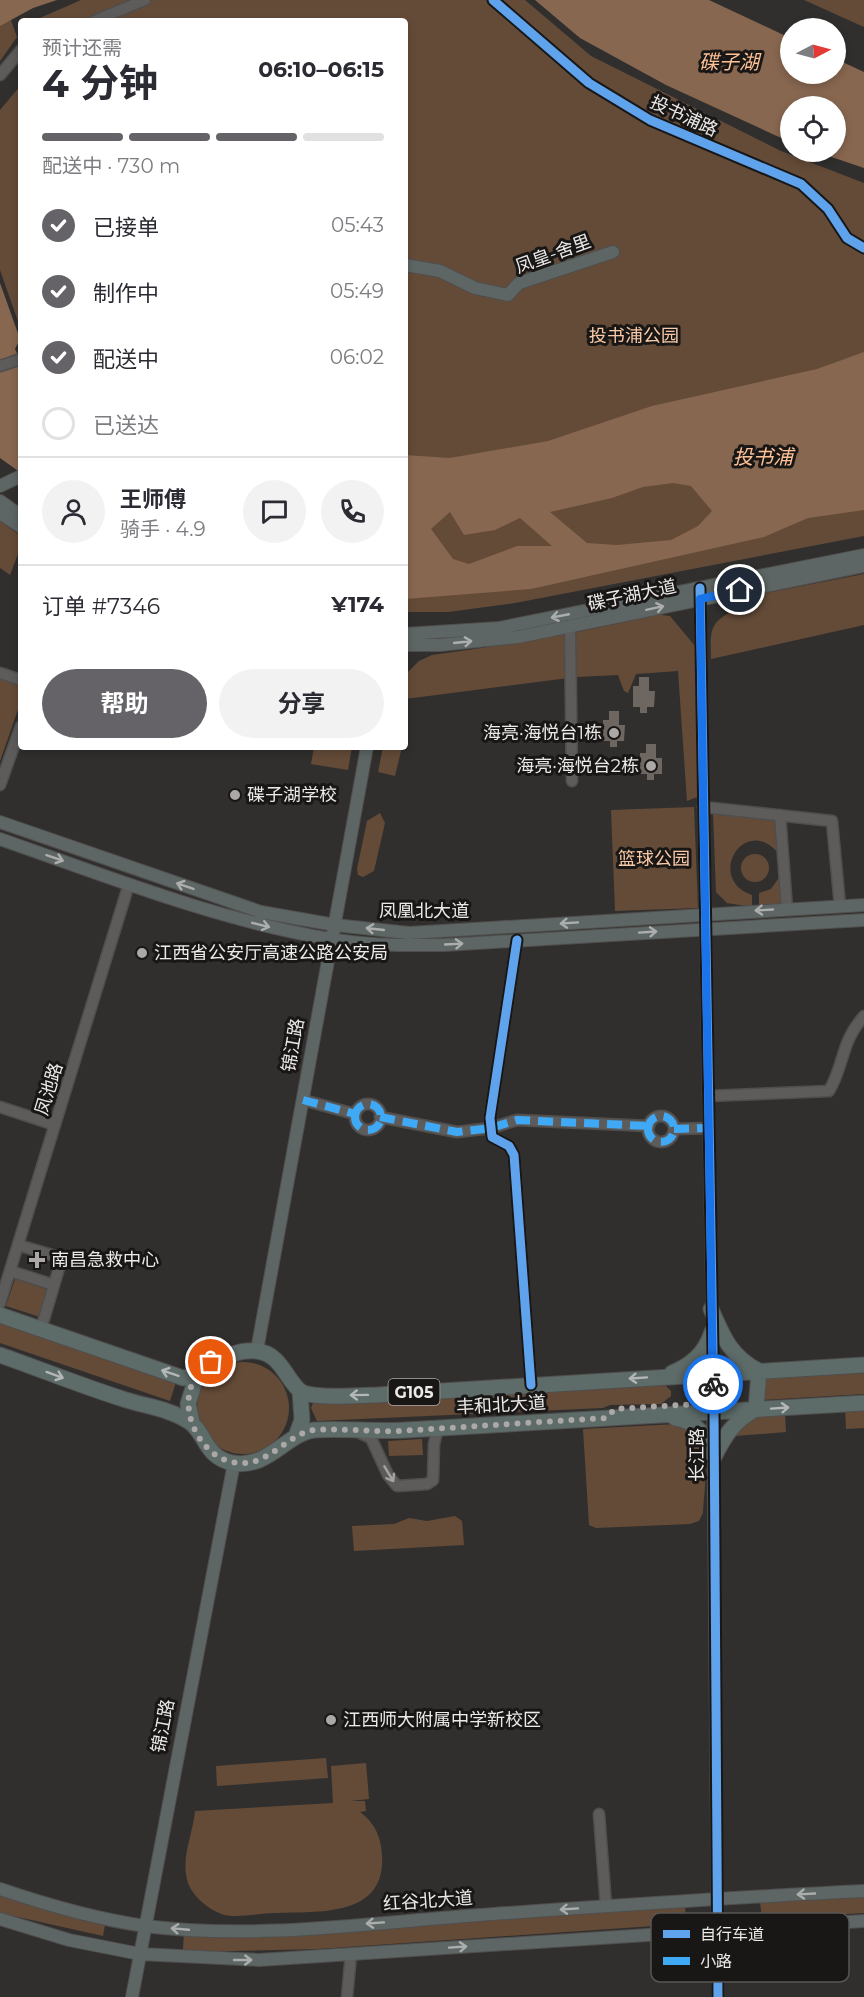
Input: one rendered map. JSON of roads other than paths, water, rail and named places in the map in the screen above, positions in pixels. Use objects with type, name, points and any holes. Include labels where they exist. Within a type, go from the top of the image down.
[{"type":"highway","points":[[711,1309],[726,1343],[735,1355],[759,1371],[756,1409],[740,1418],[729,1429],[714,1456]]},
{"type":"highway","points":[[0,1315],[183,1378],[197,1375]]},
{"type":"highway","points":[[663,1377],[685,1367],[699,1356],[706,1348],[712,1332]]},
{"type":"highway","points":[[234,1463],[217,1456],[203,1443],[192,1422],[188,1404],[191,1388],[197,1375],[211,1362],[238,1352],[257,1350],[275,1359],[300,1391],[302,1420],[296,1436]]},
{"type":"highway","points":[[0,1355],[121,1399],[178,1415],[192,1422]]},
{"type":"highway","name":"丰和北大道","points":[[300,1391],[317,1395],[378,1395],[864,1365]]},
{"type":"highway","name":"丰和北大道","points":[[234,1463],[256,1461],[278,1452],[296,1436],[313,1430],[438,1428],[660,1415],[713,1407],[756,1409],[864,1403]]},
{"type":"highway","points":[[606,1418],[615,1409],[713,1407]]},
{"type":"highway","points":[[660,1415],[682,1419],[695,1425],[704,1433],[714,1456]]},
{"type":"main road","name":"凤皇-舍里","points":[[408,266],[440,271],[475,288],[507,295],[519,282],[613,252]]},
{"type":"main road","points":[[0,486],[18,477]]},
{"type":"main road","points":[[0,501],[18,514]]},
{"type":"main road","points":[[0,513],[18,525]]},
{"type":"main road","name":"碟子湖大道","points":[[408,645],[440,645],[518,637],[864,555]]},
{"type":"main road","name":"碟子湖大道","points":[[408,634],[499,628],[864,566]]},
{"type":"main road","name":"锦江路","points":[[257,1350],[366,750]]},
{"type":"main road","name":"凤凰北大道","points":[[0,822],[261,912],[335,925],[409,933],[864,904]]},
{"type":"main road","name":"凤凰北大道","points":[[0,839],[129,884],[263,926],[332,940],[385,945],[517,940],[864,920]]},
{"type":"main road","name":"锦江路","points":[[132,1997],[234,1463]]},
{"type":"main road","name":"红谷北大道","points":[[0,1889],[37,1902],[144,1926],[211,1931],[293,1929],[716,1898],[864,1891]]},
{"type":"main road","points":[[0,1919],[23,1927],[140,1950],[259,1960],[651,1934]]},
{"type":"main road","points":[[849,1923],[864,1922]]},
{"type":"street","points":[[101,18],[145,0]]},
{"type":"street","name":"投书浦路","points":[[493,0],[589,83],[640,114],[699,142],[801,184],[828,209],[847,238],[864,248]]},
{"type":"street","points":[[0,75],[18,54]]},
{"type":"street","points":[[0,366],[18,360]]},
{"type":"street","name":"长江路","points":[[700,594],[714,1456],[717,1913]]},
{"type":"street","points":[[570,626],[572,781]]},
{"type":"street","points":[[0,673],[18,679]]},
{"type":"street","points":[[0,785],[18,734]]},
{"type":"street","points":[[703,807],[832,821],[840,906]]},
{"type":"street","points":[[780,815],[787,909]]},
{"type":"street","name":"凤池路","points":[[0,1303],[129,884]]},
{"type":"street","points":[[517,940],[490,1118],[492,1137],[509,1146],[514,1155],[531,1385]]},
{"type":"street","points":[[708,1096],[829,1091],[836,1078],[839,1060],[852,1030],[864,1016]]},
{"type":"street","points":[[303,1100],[355,1114]]},
{"type":"street","points":[[371,1105],[378,1110],[380,1117],[375,1128],[366,1130],[358,1126],[355,1114],[360,1107],[371,1105]]},
{"type":"street","points":[[0,1107],[55,1125]]},
{"type":"street","points":[[380,1117],[457,1132],[491,1128],[517,1120],[649,1126]]},
{"type":"street","points":[[649,1126],[657,1117],[665,1117],[674,1129]]},
{"type":"street","points":[[649,1126],[652,1138],[660,1142],[668,1140],[674,1129]]},
{"type":"street","points":[[674,1129],[709,1128]]},
{"type":"street","points":[[18,1245],[62,1258],[41,1329]]},
{"type":"street","points":[[10,1271],[54,1285]]},
{"type":"street","points":[[355,1431],[371,1438],[388,1475],[397,1486],[428,1484],[434,1480],[434,1444],[438,1428]]},
{"type":"street","points":[[599,1814],[606,1906]]},
{"type":"street","points":[[347,1997],[351,1954]]},
{"type":"water","points":[[0,0],[57,0],[33,8],[0,26]]},
{"type":"water","name":"碟子湖","points":[[535,0],[709,0],[780,33],[780,84],[846,84],[846,64],[864,72],[864,168],[846,162],[846,96],[780,96],[780,137],[666,85],[580,38]]},
{"type":"water","points":[[0,283],[18,333],[18,343],[15,349],[18,356],[18,471],[0,458]]},
{"type":"water","name":"投书浦","points":[[864,352],[864,510],[808,518],[764,537],[531,589],[408,599],[408,455],[450,458],[548,441],[652,406],[817,369]],"holes":[[[673,483],[691,486],[712,511],[698,526],[671,540],[617,545],[587,543],[550,512],[612,498],[643,487]],[[450,512],[464,535],[495,530],[520,518],[552,546],[517,546],[469,564],[453,559],[431,529]]]},
{"type":"place","name":"海亮·海悦台1栋","points":[[614,733]]},
{"type":"place","name":"海亮·海悦台2栋","points":[[651,766]]},
{"type":"place","name":"碟子湖学校","points":[[235,795]]},
{"type":"place","name":"江西省公安厅高速公路公安局","points":[[142,953]]},
{"type":"place","name":"南昌急救中心","points":[[37,1260]]},
{"type":"place","name":"江西师大附属中学新校区","points":[[331,1720]]},
{"type":"park label","name":"投书浦公园","points":[[634,336]]},
{"type":"park label","name":"篮球公园","points":[[654,859]]}]
